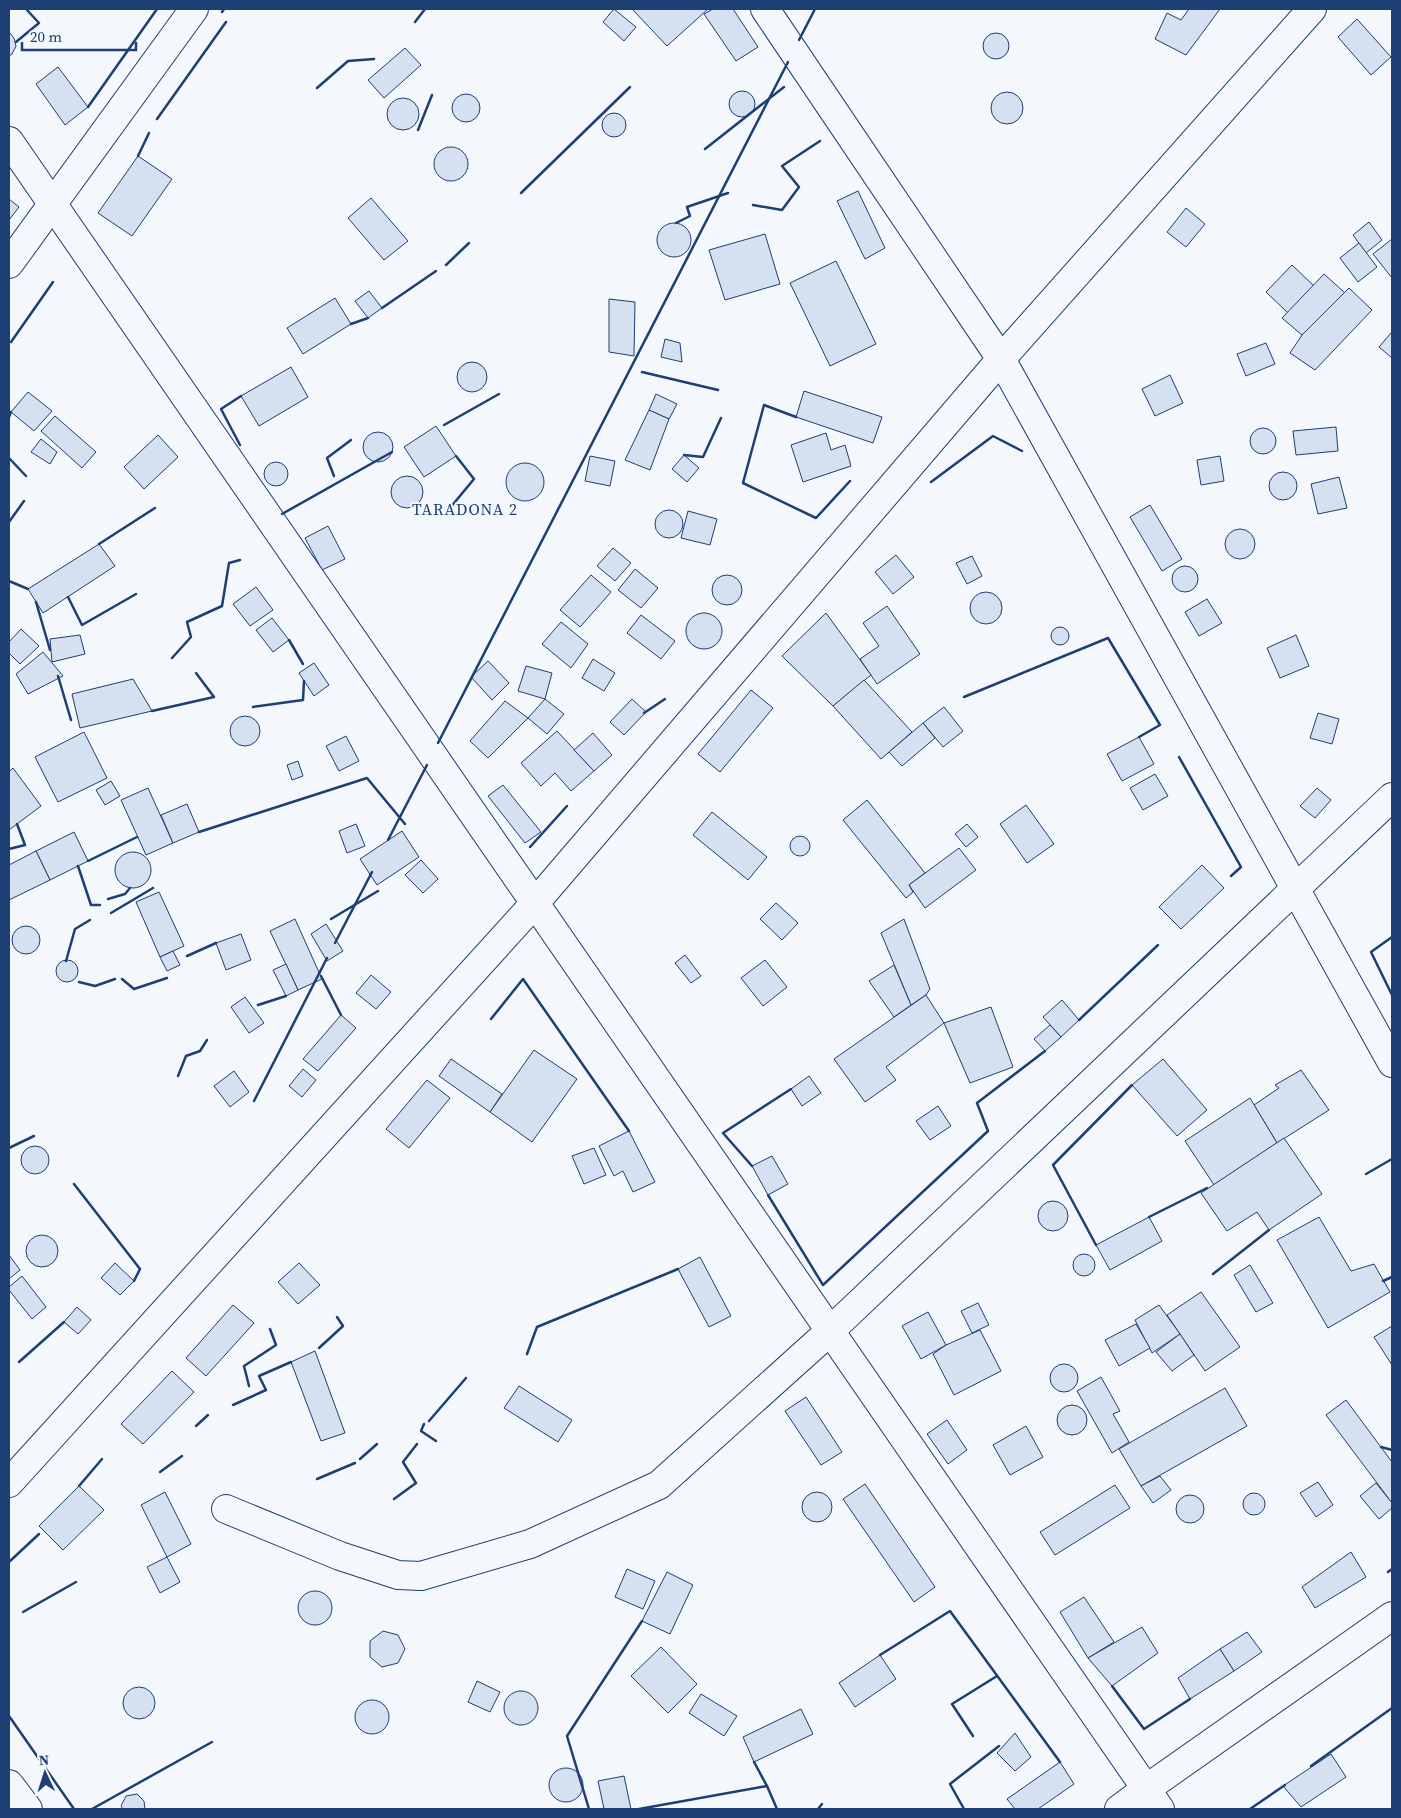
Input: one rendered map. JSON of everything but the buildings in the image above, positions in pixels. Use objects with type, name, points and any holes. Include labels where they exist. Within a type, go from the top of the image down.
[{"type":"street","points":[[9,264],[194,9]]},
{"type":"street","points":[[764,9],[1001,359],[1392,1063]]},
{"type":"street","points":[[9,1483],[535,903],[1001,359],[1312,9]]},
{"type":"street","points":[[9,141],[1153,1799]]},
{"type":"street","points":[[226,1509],[340,1556],[398,1576],[421,1576],[530,1544],[658,1485],[830,1332],[1392,797]]},
{"type":"street","points":[[1118,1809],[1153,1799],[1392,1616]]},
{"type":"street","points":[[9,1784],[28,1809]]},
{"type":"wall","points":[[88,107],[157,9]]},
{"type":"wall","points":[[415,22],[425,9]]},
{"type":"wall","points":[[799,40],[815,9]]},
{"type":"wall","points":[[16,42],[39,23],[27,10]]},
{"type":"wall","points":[[157,119],[226,22]]},
{"type":"wall","points":[[317,88],[348,61],[374,59]]},
{"type":"wall","points":[[438,743],[788,62]]},
{"type":"wall","points":[[521,193],[630,87]]},
{"type":"wall","points":[[705,149],[784,87]]},
{"type":"wall","points":[[418,130],[432,95]]},
{"type":"wall","points":[[138,156],[149,133]]},
{"type":"wall","points":[[753,205],[782,210],[799,187],[782,166],[820,141]]},
{"type":"wall","points":[[676,223],[690,216],[687,207],[728,193]]},
{"type":"wall","points":[[446,265],[469,243]]},
{"type":"wall","points":[[382,308],[436,271]]},
{"type":"wall","points":[[11,342],[53,282]]},
{"type":"wall","points":[[351,324],[368,318]]},
{"type":"wall","points":[[642,372],[718,390]]},
{"type":"wall","points":[[444,425],[499,394]]},
{"type":"wall","points":[[240,445],[221,409],[241,396]]},
{"type":"wall","points":[[796,417],[764,405],[743,483],[816,518],[850,481]]},
{"type":"wall","points":[[9,417],[11,412]]},
{"type":"wall","points":[[684,455],[703,457],[721,418]]},
{"type":"wall","points":[[931,482],[993,436],[1022,451]]},
{"type":"wall","points":[[334,476],[327,458],[351,440]]},
{"type":"wall","points":[[282,514],[392,452]]},
{"type":"wall","points":[[445,514],[474,479],[456,456]]},
{"type":"wall","points":[[9,458],[26,476]]},
{"type":"wall","points":[[9,522],[24,501]]},
{"type":"wall","points":[[99,544],[155,508]]},
{"type":"wall","points":[[172,658],[191,637],[187,622],[222,606],[229,563],[240,560]]},
{"type":"wall","points":[[9,581],[28,589]]},
{"type":"wall","points":[[68,597],[82,625],[136,594]]},
{"type":"wall","points":[[36,602],[50,650]]},
{"type":"wall","points":[[964,697],[1108,638],[1160,725],[1139,737]]},
{"type":"wall","points":[[289,640],[303,664]]},
{"type":"wall","points":[[152,711],[214,697],[196,673]]},
{"type":"wall","points":[[58,676],[71,720]]},
{"type":"wall","points":[[253,707],[303,700],[304,681]]},
{"type":"wall","points":[[644,713],[665,699]]},
{"type":"wall","points":[[1179,757],[1241,867],[1231,876]]},
{"type":"wall","points":[[388,840],[427,765]]},
{"type":"wall","points":[[199,832],[367,778],[405,824]]},
{"type":"wall","points":[[530,847],[567,806]]},
{"type":"wall","points":[[9,849],[25,845],[17,824]]},
{"type":"wall","points":[[88,861],[137,837]]},
{"type":"wall","points":[[78,866],[91,905],[100,905]]},
{"type":"wall","points":[[335,943],[372,872]]},
{"type":"wall","points":[[108,899],[125,894],[130,888]]},
{"type":"wall","points":[[111,913],[153,888]]},
{"type":"wall","points":[[331,919],[378,891]]},
{"type":"wall","points":[[66,961],[75,929],[90,920]]},
{"type":"wall","points":[[1392,937],[1371,952],[1392,995]]},
{"type":"wall","points":[[187,956],[216,943]]},
{"type":"wall","points":[[1079,1020],[1158,945]]},
{"type":"wall","points":[[254,1101],[327,958]]},
{"type":"wall","points":[[321,976],[341,1015]]},
{"type":"wall","points":[[122,979],[134,989],[167,978]]},
{"type":"wall","points":[[79,982],[95,986],[115,979]]},
{"type":"wall","points":[[491,1019],[523,979],[629,1131]]},
{"type":"wall","points":[[258,1005],[286,996]]},
{"type":"wall","points":[[178,1076],[186,1056],[200,1051],[207,1040]]},
{"type":"wall","points":[[768,1195],[823,1285],[988,1131],[977,1103],[1045,1051]]},
{"type":"wall","points":[[1096,1245],[1053,1165],[1132,1085]]},
{"type":"wall","points":[[752,1166],[723,1133],[791,1089]]},
{"type":"wall","points":[[9,1148],[34,1136]]},
{"type":"wall","points":[[1366,1174],[1392,1159]]},
{"type":"wall","points":[[74,1184],[140,1269],[134,1281]]},
{"type":"wall","points":[[1149,1217],[1207,1188]]},
{"type":"wall","points":[[1213,1274],[1269,1230]]},
{"type":"wall","points":[[527,1354],[537,1327],[678,1269]]},
{"type":"wall","points":[[1383,1281],[1392,1277]]},
{"type":"wall","points":[[319,1348],[343,1326],[337,1317]]},
{"type":"wall","points":[[19,1362],[64,1322]]},
{"type":"wall","points":[[249,1386],[244,1366],[276,1345],[270,1329]]},
{"type":"wall","points":[[233,1405],[266,1390],[259,1376],[291,1362]]},
{"type":"wall","points":[[429,1421],[466,1378]]},
{"type":"wall","points":[[196,1426],[208,1415]]},
{"type":"wall","points":[[424,1424],[421,1431],[436,1441]]},
{"type":"wall","points":[[360,1459],[377,1444]]},
{"type":"wall","points":[[394,1499],[416,1483],[403,1462],[417,1444]]},
{"type":"wall","points":[[1381,1447],[1392,1450]]},
{"type":"wall","points":[[160,1472],[182,1456]]},
{"type":"wall","points":[[79,1486],[102,1459]]},
{"type":"wall","points":[[317,1479],[355,1463]]},
{"type":"wall","points":[[9,1562],[39,1534]]},
{"type":"wall","points":[[1388,1572],[1392,1569]]},
{"type":"wall","points":[[23,1612],[76,1582]]},
{"type":"wall","points":[[880,1655],[950,1611],[1060,1762]]},
{"type":"wall","points":[[589,1809],[567,1736],[642,1621]]},
{"type":"wall","points":[[973,1736],[952,1704],[997,1676]]},
{"type":"wall","points":[[1112,1686],[1144,1729],[1190,1699]]},
{"type":"wall","points":[[1311,1766],[1392,1708]]},
{"type":"wall","points":[[9,1716],[74,1809]]},
{"type":"wall","points":[[92,1809],[212,1742]]},
{"type":"wall","points":[[964,1809],[950,1784],[999,1746]]},
{"type":"wall","points":[[754,1762],[767,1786]]},
{"type":"wall","points":[[1250,1809],[1285,1785]]},
{"type":"wall","points":[[639,1809],[767,1786],[777,1809]]},
{"type":"wall","points":[[818,1809],[822,1804]]},
{"type":"district","name":"TARADONA 2","points":[[465,509]]}]
